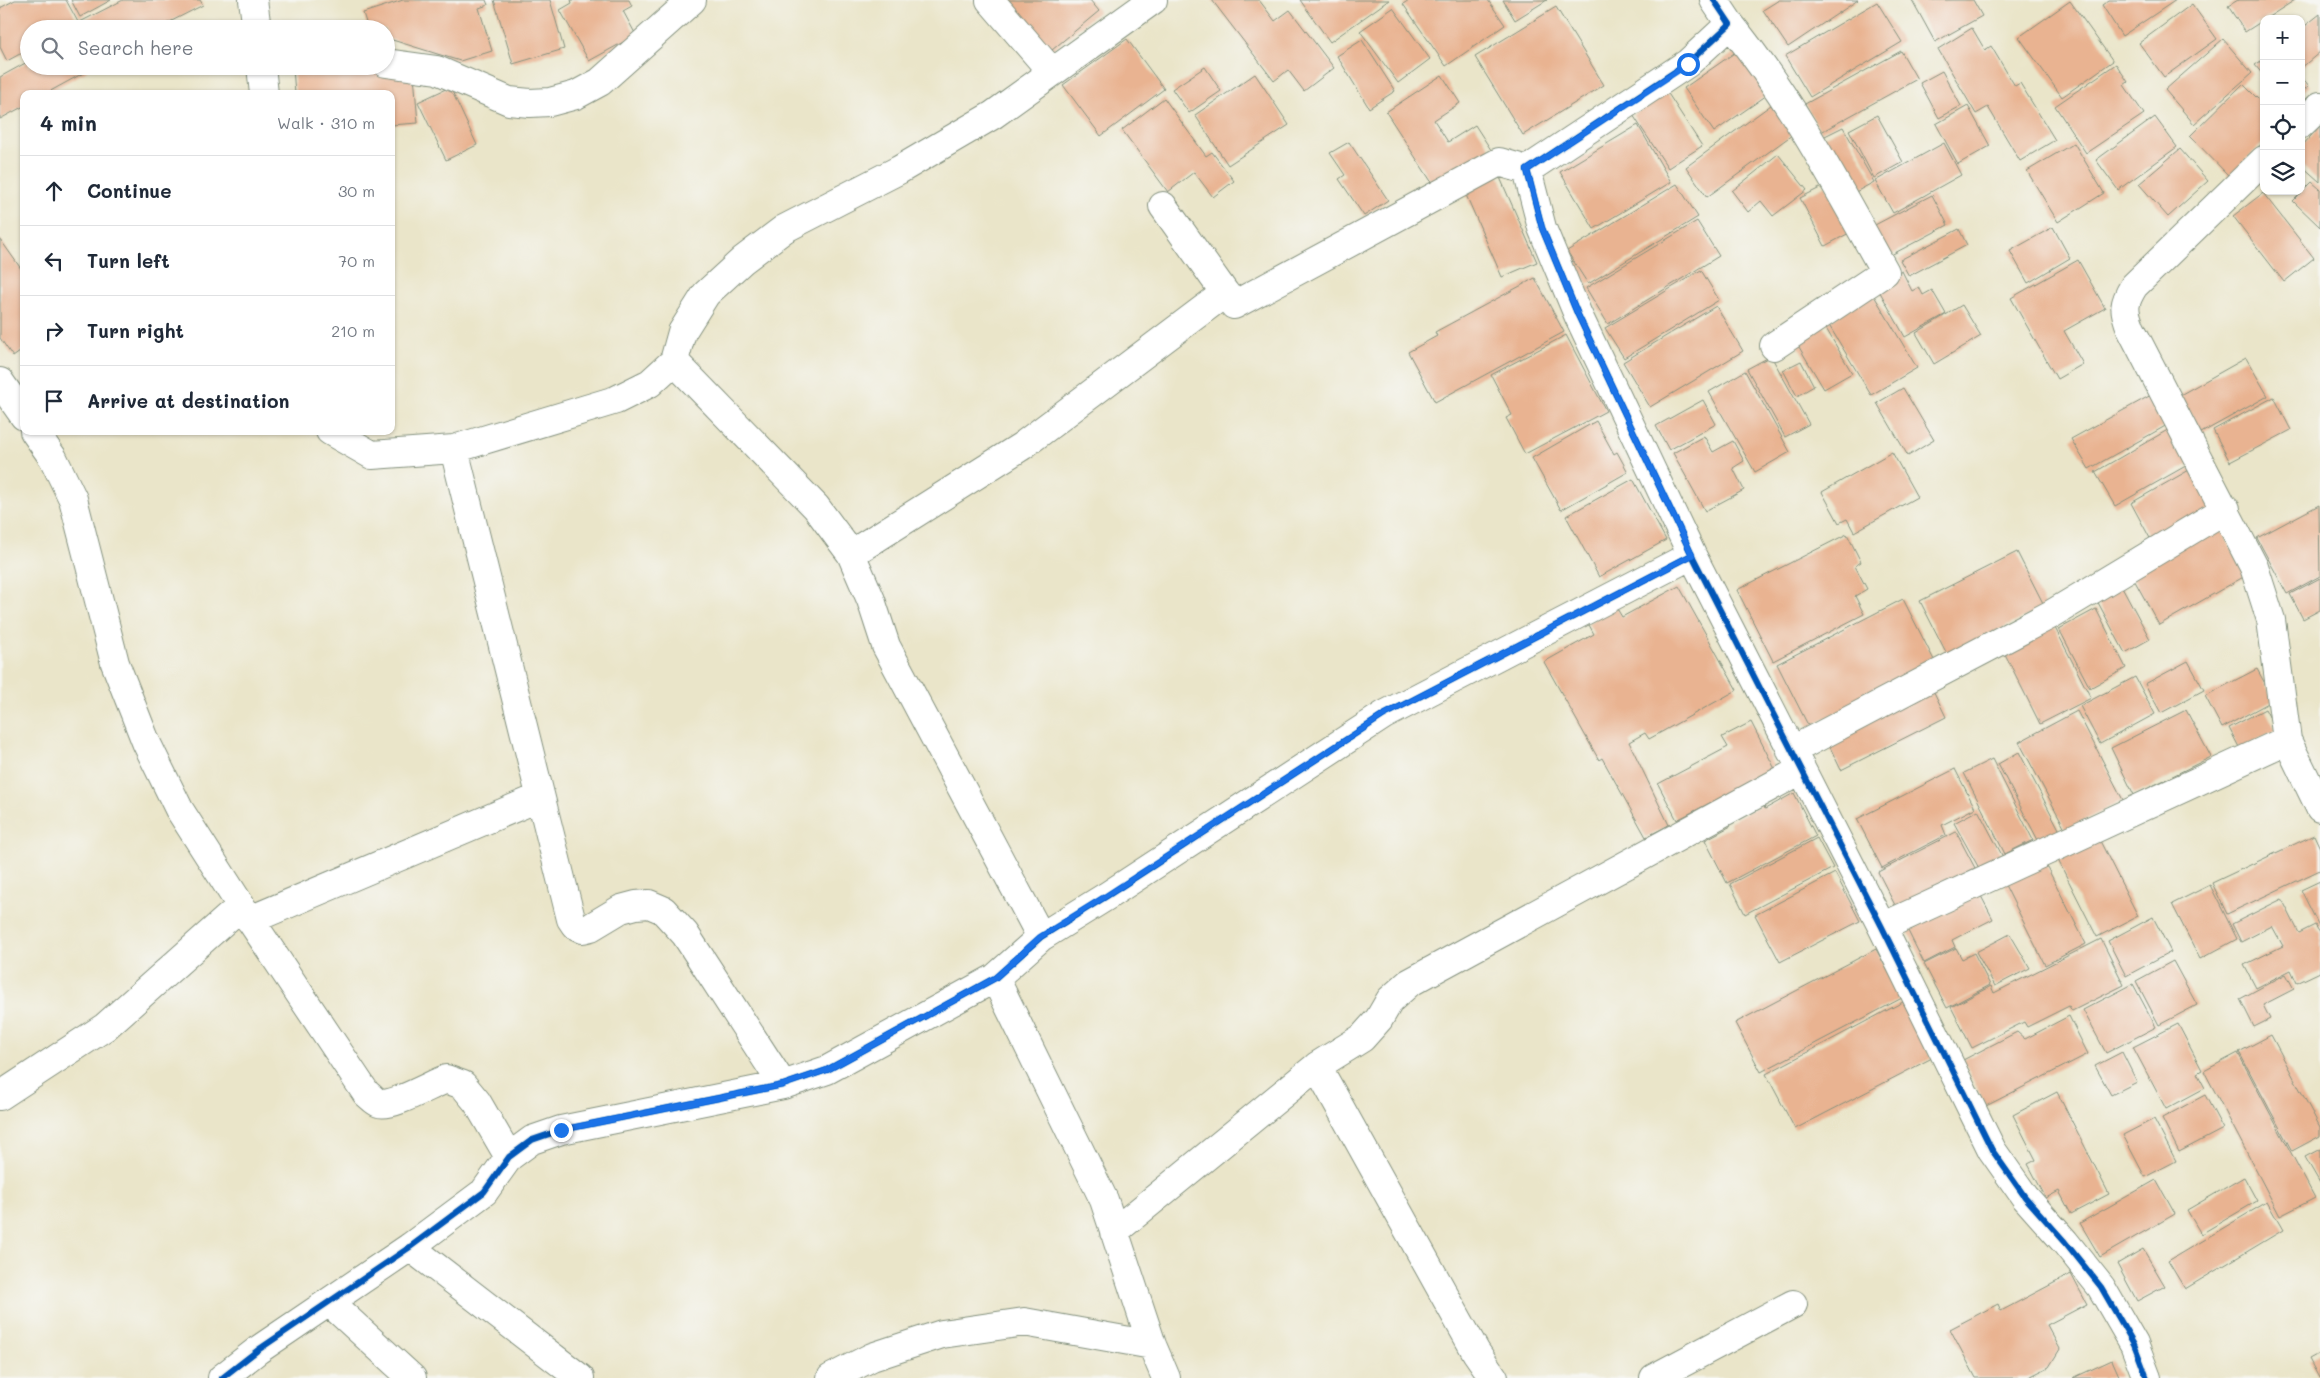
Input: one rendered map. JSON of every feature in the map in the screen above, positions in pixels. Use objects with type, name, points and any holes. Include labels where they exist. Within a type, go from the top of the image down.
[{"type":"street","points":[[252,0],[255,20]]},
{"type":"street","points":[[395,64],[436,70],[509,101],[530,104],[550,102],[576,95],[600,82],[692,0]]},
{"type":"street","points":[[990,0],[1052,72]]},
{"type":"street","points":[[337,435],[372,454],[454,449],[616,400],[650,383],[674,361],[682,332],[706,294],[743,260],[784,229],[899,170],[993,115],[1154,0]]},
{"type":"street","points":[[1714,0],[1730,24],[1756,55],[1802,124],[1885,272],[1774,346]]},
{"type":"street","points":[[1163,206],[1234,305],[1499,162],[1527,170],[1688,64],[1730,24]]},
{"type":"street","points":[[262,75],[264,90]]},
{"type":"street","points":[[2305,120],[2320,106]]},
{"type":"street","points":[[2260,164],[2134,286],[2126,299],[2124,312],[2131,329],[2254,566],[2271,620],[2287,740],[2320,808]]},
{"type":"street","points":[[1527,170],[1542,228],[1578,315],[1692,555],[1882,927],[1992,1150],[2025,1197],[2102,1287],[2134,1344],[2147,1378]]},
{"type":"street","points":[[851,554],[1022,446],[1225,293]]},
{"type":"street","points":[[674,361],[816,507],[851,554],[886,646],[1040,937]]},
{"type":"street","points":[[0,382],[20,410]]},
{"type":"street","points":[[37,435],[53,458],[74,499],[114,663],[146,742],[179,808],[245,913],[366,1093],[380,1104],[395,1103],[446,1079],[463,1086],[477,1102],[509,1157]]},
{"type":"street","points":[[454,449],[571,919],[575,925],[583,929],[591,927],[621,909],[636,905],[649,904],[664,910],[685,934],[783,1085]]},
{"type":"street","points":[[1114,1232],[1317,1066],[1362,1038],[1379,1019],[1390,1000],[1410,983],[2050,615],[2226,509]]},
{"type":"street","points":[[222,1378],[258,1350],[410,1247],[484,1192],[509,1157],[532,1140],[561,1130],[783,1085],[827,1070],[995,978],[1040,937],[1384,715],[1692,555]]},
{"type":"street","points":[[1882,927],[2287,740]]},
{"type":"street","points":[[0,1096],[105,1027],[245,913],[540,797]]},
{"type":"street","points":[[995,978],[1104,1200],[1152,1346],[1166,1378]]},
{"type":"street","points":[[1317,1066],[1476,1352],[1494,1378]]},
{"type":"street","points":[[410,1247],[580,1378]]},
{"type":"street","points":[[329,1302],[412,1378]]},
{"type":"street","points":[[1654,1378],[1793,1304]]},
{"type":"street","points":[[831,1378],[872,1357],[942,1334],[1024,1322],[1152,1346]]},
{"type":"building","points":[[15,0],[66,0],[77,20],[20,20],[20,54],[7,61],[0,47],[0,8]]},
{"type":"building","points":[[71,0],[111,0],[80,17]]},
{"type":"building","points":[[123,0],[200,0],[203,5],[174,20],[84,20]]},
{"type":"building","points":[[403,0],[486,0],[488,5],[479,8],[492,51],[460,61],[395,41],[395,20],[365,20],[363,13]]},
{"type":"building","points":[[494,0],[550,0],[564,49],[513,64]]},
{"type":"building","points":[[571,0],[629,0],[632,6],[623,11],[636,35],[589,61],[560,10],[572,3]]},
{"type":"building","points":[[999,0],[1090,0],[1099,11],[1046,55]]},
{"type":"building","points":[[1212,0],[1259,0],[1275,21],[1290,10],[1334,68],[1304,91],[1288,70],[1274,81]]},
{"type":"building","points":[[1300,0],[1389,0],[1330,42]]},
{"type":"building","points":[[1409,0],[1488,0],[1505,25],[1446,66],[1403,4]]},
{"type":"building","points":[[1503,0],[1547,0],[1515,20]]},
{"type":"building","points":[[1779,0],[1858,0],[1788,47],[1763,10]]},
{"type":"building","points":[[1912,0],[1973,0],[1982,16],[1935,42]]},
{"type":"building","points":[[2109,0],[2176,0],[2122,36],[2102,5]]},
{"type":"building","points":[[2238,0],[2295,0],[2272,15],[2260,15],[2260,22],[2245,32],[2228,6]]},
{"type":"building","points":[[2070,1],[2113,61],[2062,97],[2019,37]]},
{"type":"building","points":[[1877,2],[1902,42],[1810,97],[1785,56]]},
{"type":"building","points":[[2192,4],[2217,39],[2164,77],[2139,43]]},
{"type":"building","points":[[1556,7],[1604,85],[1523,135],[1475,57]]},
{"type":"building","points":[[1393,8],[1430,59],[1398,83],[1360,31]]},
{"type":"building","points":[[2320,14],[2320,52],[2305,65],[2305,60],[2305,26]]},
{"type":"building","points":[[1972,28],[1985,50],[1991,46],[2015,86],[2020,83],[2055,140],[2020,161],[1988,107],[1976,114],[1938,49]]},
{"type":"building","points":[[1127,39],[1164,89],[1101,136],[1063,85]]},
{"type":"building","points":[[2223,39],[2252,73],[2194,124],[2165,90]]},
{"type":"building","points":[[1362,40],[1395,91],[1369,108],[1337,56]]},
{"type":"building","points":[[1740,49],[1770,93],[1714,132],[1684,88]]},
{"type":"building","points":[[1901,51],[1917,79],[1821,132],[1805,104]]},
{"type":"building","points":[[2260,62],[2260,71],[2255,65]]},
{"type":"building","points":[[2116,64],[2128,82],[2124,85],[2144,114],[2086,153],[2055,106]]},
{"type":"building","points":[[20,66],[20,75],[80,75],[52,90],[20,90],[20,108],[0,119],[0,77]]},
{"type":"building","points":[[1205,67],[1221,91],[1189,113],[1172,89]]},
{"type":"building","points":[[1942,71],[1961,106],[1939,118],[1920,83]]},
{"type":"building","points":[[395,72],[414,75],[418,123],[395,125],[395,90],[295,90],[294,75],[395,75]]},
{"type":"building","points":[[1255,74],[1289,125],[1228,165],[1195,115]]},
{"type":"building","points":[[1442,75],[1460,103],[1434,120],[1448,142],[1475,125],[1493,153],[1436,189],[1386,112]]},
{"type":"building","points":[[2305,81],[2309,86],[2305,89]]},
{"type":"building","points":[[2243,84],[2260,101],[2260,146],[2229,176],[2190,136]]},
{"type":"building","points":[[450,87],[477,145],[446,160],[418,102]]},
{"type":"building","points":[[1667,92],[1702,146],[1668,168],[1633,115]]},
{"type":"building","points":[[1164,98],[1206,156],[1212,152],[1234,181],[1213,197],[1194,172],[1168,192],[1122,130]]},
{"type":"building","points":[[1771,105],[1792,135],[1707,197],[1686,167]]},
{"type":"building","points":[[1968,106],[1990,146],[1958,164],[1936,124]]},
{"type":"building","points":[[1877,115],[1903,162],[1874,178],[1849,130]]},
{"type":"building","points":[[2155,117],[2177,147],[2118,190],[2096,160]]},
{"type":"building","points":[[1638,125],[1671,182],[1594,229],[1560,172]]},
{"type":"building","points":[[2320,126],[2320,182],[2305,169],[2305,143]]},
{"type":"building","points":[[1843,127],[1874,182],[1852,194],[1821,138]]},
{"type":"building","points":[[1349,142],[1388,200],[1364,216],[1339,179],[1345,175],[1330,153]]},
{"type":"building","points":[[1944,143],[1961,175],[1893,213],[1875,181]]},
{"type":"building","points":[[2074,143],[2104,193],[2058,222],[2027,171]]},
{"type":"building","points":[[2180,149],[2208,181],[2168,217],[2139,184]]},
{"type":"building","points":[[1778,154],[1807,190],[1773,216],[1761,201],[1748,212],[1732,191]]},
{"type":"building","points":[[1498,173],[1537,262],[1502,277],[1463,188]]},
{"type":"building","points":[[2312,182],[2320,189],[2320,227],[2293,201],[2299,195],[2305,195],[2305,189]]},
{"type":"building","points":[[1677,184],[1698,217],[1588,284],[1567,251]]},
{"type":"building","points":[[1826,185],[1851,232],[1825,246],[1800,198]]},
{"type":"building","points":[[1932,195],[1948,225],[1889,256],[1873,226]]},
{"type":"building","points":[[2260,195],[2265,195],[2314,258],[2284,282],[2233,216]]},
{"type":"building","points":[[1697,221],[1719,256],[1608,324],[1586,288]]},
{"type":"building","points":[[2053,227],[2070,258],[2028,283],[2010,251]]},
{"type":"building","points":[[1959,229],[1967,245],[1909,276],[1900,260]]},
{"type":"building","points":[[0,239],[20,267],[20,352],[13,357],[0,338]]},
{"type":"building","points":[[2078,260],[2105,308],[2064,331],[2083,364],[2057,379],[2011,298]]},
{"type":"building","points":[[1701,270],[1719,300],[1624,358],[1605,328]]},
{"type":"building","points":[[1902,271],[1912,291],[1919,287],[1923,295],[1932,290],[1946,314],[1905,337],[1876,285]]},
{"type":"building","points":[[1535,278],[1564,332],[1435,402],[1408,352],[1437,336],[1435,332]]},
{"type":"building","points":[[1873,294],[1917,368],[1871,395],[1827,322]]},
{"type":"building","points":[[1962,305],[1981,336],[1934,364],[1916,333]]},
{"type":"building","points":[[1716,306],[1743,351],[1650,407],[1623,362]]},
{"type":"building","points":[[1824,325],[1852,373],[1824,389],[1796,342]]},
{"type":"building","points":[[1566,335],[1606,411],[1525,454],[1506,418],[1512,415],[1491,375]]},
{"type":"building","points":[[1771,356],[1809,424],[1785,437],[1747,369]]},
{"type":"building","points":[[2246,358],[2268,396],[2201,433],[2180,395]]},
{"type":"building","points":[[1801,361],[1814,386],[1797,396],[1783,370]]},
{"type":"building","points":[[1745,371],[1790,452],[1755,472],[1709,392]]},
{"type":"building","points":[[1903,388],[1934,440],[1908,456],[1877,403]]},
{"type":"building","points":[[2153,394],[2169,424],[2089,469],[2071,439]]},
{"type":"building","points":[[2274,397],[2291,430],[2230,462],[2213,430]]},
{"type":"building","points":[[1703,400],[1716,424],[1669,450],[1656,426]]},
{"type":"building","points":[[1596,421],[1614,454],[1617,452],[1628,472],[1561,510],[1532,458]]},
{"type":"building","points":[[2171,428],[2191,463],[2115,506],[2095,472]]},
{"type":"building","points":[[1704,436],[1713,452],[1733,441],[1744,461],[1733,468],[1744,490],[1705,511],[1673,453]]},
{"type":"building","points":[[1892,452],[1917,497],[1854,532],[1847,519],[1839,523],[1822,492]]},
{"type":"building","points":[[2191,469],[2213,509],[2152,542],[2131,503]]},
{"type":"building","points":[[1633,479],[1666,540],[1599,577],[1566,516]]},
{"type":"building","points":[[2319,505],[2320,576],[2287,594],[2257,538]]},
{"type":"building","points":[[2218,525],[2247,575],[2159,625],[2131,574]]},
{"type":"building","points":[[1847,534],[1861,562],[1855,566],[1867,589],[1855,596],[1864,614],[1773,661],[1737,590]]},
{"type":"building","points":[[2017,552],[2045,607],[1948,656],[1920,601]]},
{"type":"building","points":[[2320,578],[2320,610],[2303,619],[2290,594]]},
{"type":"building","points":[[2119,581],[2150,639],[2125,653],[2094,595]]},
{"type":"building","points":[[1679,586],[1737,690],[1649,739],[1645,733],[1629,742],[1669,825],[1646,837],[1602,758],[1599,760],[1544,662],[1594,634],[1588,623],[1616,607],[1622,617]]},
{"type":"building","points":[[1903,599],[1935,662],[1809,727],[1777,664]]},
{"type":"building","points":[[2096,609],[2126,668],[2090,688],[2059,629]]},
{"type":"building","points":[[2053,624],[2091,698],[2040,724],[2003,650]]},
{"type":"building","points":[[2188,661],[2204,690],[2161,713],[2145,684]]},
{"type":"building","points":[[2257,669],[2274,700],[2222,728],[2205,696]]},
{"type":"building","points":[[2135,677],[2155,714],[2100,744],[2080,706]]},
{"type":"building","points":[[1932,688],[1946,717],[1841,770],[1827,741]]},
{"type":"building","points":[[2265,709],[2276,730],[2240,749],[2229,728]]},
{"type":"building","points":[[2186,710],[2211,757],[2134,795],[2111,748]]},
{"type":"building","points":[[2077,711],[2123,800],[2066,830],[2019,742]]},
{"type":"building","points":[[1751,722],[1775,769],[1677,820],[1658,784],[1728,747],[1722,737]]},
{"type":"building","points":[[2019,752],[2060,831],[2039,842],[1998,764]]},
{"type":"building","points":[[1992,759],[2033,840],[2005,854],[1964,773]]},
{"type":"building","points":[[1955,769],[1975,808],[1942,825],[1946,835],[1882,868],[1857,819]]},
{"type":"building","points":[[1794,793],[1816,836],[1727,883],[1705,840],[1731,826],[1729,822],[1763,804],[1765,809]]},
{"type":"building","points":[[1978,810],[2003,857],[1980,870],[1954,823]]},
{"type":"building","points":[[1956,832],[1975,868],[1897,909],[1878,872]]},
{"type":"building","points":[[2314,835],[2320,848],[2320,870],[2227,914],[2212,883]]},
{"type":"building","points":[[1817,838],[1833,868],[1745,914],[1730,884]]},
{"type":"building","points":[[2099,839],[2138,916],[2097,937],[2058,860]]},
{"type":"building","points":[[2045,863],[2086,944],[2045,965],[2004,883]]},
{"type":"building","points":[[1835,873],[1860,921],[1780,962],[1755,915]]},
{"type":"building","points":[[2320,881],[2320,928],[2301,890]]},
{"type":"building","points":[[2210,885],[2237,939],[2200,959],[2172,904]]},
{"type":"building","points":[[1980,894],[1993,919],[1952,940],[1955,947],[1924,963],[1908,931]]},
{"type":"building","points":[[2282,899],[2299,933],[2315,925],[2320,933],[2320,972],[2297,983],[2291,970],[2256,988],[2244,965],[2283,946],[2272,926],[2241,942],[2232,924]]},
{"type":"building","points":[[2153,917],[2171,952],[2126,976],[2108,941]]},
{"type":"building","points":[[2010,934],[2030,968],[1995,986],[1976,952]]},
{"type":"building","points":[[2101,939],[2124,985],[2072,1011],[2069,1006],[2027,1027],[2024,1022],[1972,1048],[1951,1007],[1991,986],[1994,993]]},
{"type":"building","points":[[1956,948],[1962,959],[1974,953],[1990,985],[1947,1008],[1924,964]]},
{"type":"building","points":[[1876,949],[1902,998],[1761,1072],[1735,1023]]},
{"type":"building","points":[[2173,961],[2197,1005],[2159,1025],[2136,981]]},
{"type":"building","points":[[2286,974],[2294,989],[2263,1005],[2270,1019],[2254,1027],[2240,999]]},
{"type":"building","points":[[2133,984],[2156,1027],[2106,1053],[2083,1010]]},
{"type":"building","points":[[1903,1002],[1932,1058],[1795,1129],[1766,1074]]},
{"type":"building","points":[[2069,1016],[2088,1054],[1986,1106],[1963,1060],[2017,1032],[2025,1039]]},
{"type":"building","points":[[2178,1024],[2202,1070],[2197,1073],[2205,1088],[2166,1109],[2133,1047]]},
{"type":"building","points":[[2271,1035],[2320,1127],[2320,1136],[2292,1151],[2239,1052]]},
{"type":"building","points":[[2122,1052],[2137,1082],[2111,1095],[2095,1066]]},
{"type":"building","points":[[2238,1053],[2315,1198],[2280,1216],[2204,1071]]},
{"type":"building","points":[[2057,1092],[2109,1194],[2071,1214],[2059,1191],[2046,1198],[2028,1164],[2036,1160],[2013,1115]]},
{"type":"building","points":[[2205,1095],[2223,1129],[2179,1152],[2162,1118]]},
{"type":"building","points":[[2154,1119],[2176,1161],[2145,1177],[2123,1135]]},
{"type":"building","points":[[2320,1149],[2320,1183],[2305,1157]]},
{"type":"building","points":[[2244,1177],[2257,1201],[2201,1234],[2187,1210]]},
{"type":"building","points":[[2156,1180],[2175,1214],[2100,1257],[2080,1223]]},
{"type":"building","points":[[2267,1202],[2283,1230],[2185,1289],[2168,1261]]},
{"type":"building","points":[[2143,1249],[2165,1286],[2137,1301],[2117,1264]]},
{"type":"building","points":[[2071,1274],[2087,1304],[2047,1325],[2060,1349],[2049,1367],[2027,1378],[1976,1378],[1950,1329],[1998,1304],[2001,1311]]},
{"type":"building","points":[[2320,1353],[2320,1378],[2319,1378],[2309,1359]]},
{"type":"building","points":[[2112,1360],[2120,1378],[2073,1378]]},
{"type":"cycle path","points":[[1714,0],[1730,24],[1688,63],[1527,170],[1542,228],[1578,315],[1692,555],[1882,927],[1992,1150],[2025,1197],[2065,1242],[2101,1287],[2134,1344],[2147,1378]]},
{"type":"cycle path","points":[[222,1378],[258,1350],[410,1247],[484,1192],[509,1157],[532,1140],[561,1130],[783,1085],[827,1070],[995,978],[1041,937],[1384,715],[1692,555]]},
{"type":"route","points":[[561,1130],[783,1085],[827,1070],[962,998],[995,978],[1040,937],[1384,715],[1692,555],[1578,315],[1542,228],[1527,170],[1688,64]]}]
